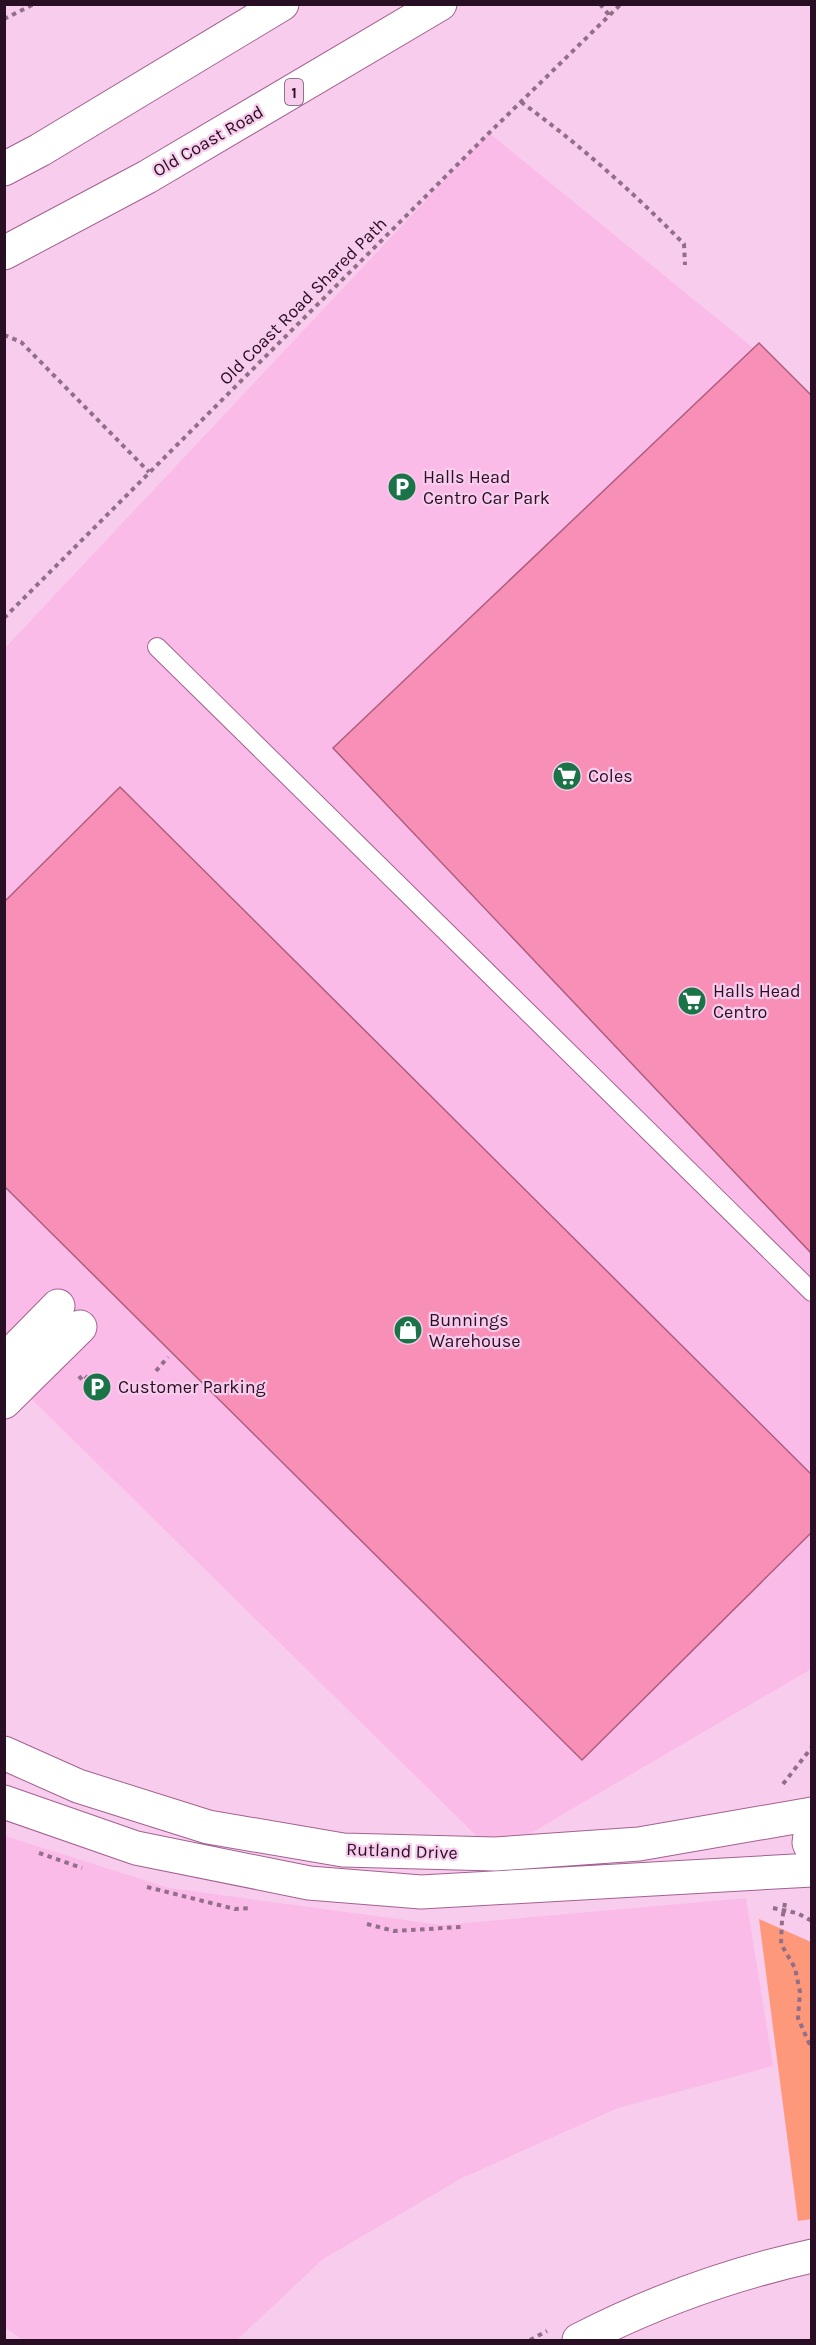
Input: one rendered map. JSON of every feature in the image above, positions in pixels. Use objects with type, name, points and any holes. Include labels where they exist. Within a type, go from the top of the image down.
[{"type":"main road","points":[[4,169],[50,144],[282,4]]},
{"type":"main road","name":"Old Coast Road","points":[[4,253],[157,171],[440,4]]},
{"type":"main road","points":[[4,1361],[69,1316],[4,1402]]},
{"type":"main road","name":"Rutland Drive","points":[[4,1753],[78,1786],[208,1827],[343,1850],[495,1854],[639,1844],[812,1814]]},
{"type":"main road","name":"Rutland Drive","points":[[4,1802],[136,1848],[309,1883],[421,1892],[812,1870]]},
{"type":"main road","points":[[812,1820],[809,1843],[812,1849]]},
{"type":"main road","points":[[579,2340],[644,2309],[709,2284],[762,2267],[812,2256]]},
{"type":"lane","points":[[157,647],[812,1292]]},
{"type":"path","points":[[4,19],[25,6],[34,4]]},
{"type":"path","points":[[600,4],[610,16]]},
{"type":"path","name":"Old Coast Road Shared Path","points":[[4,618],[621,4]]},
{"type":"path","points":[[521,102],[555,127],[652,212],[684,244],[685,265]]},
{"type":"path","points":[[4,335],[21,342],[150,472]]},
{"type":"path","points":[[156,1371],[168,1358]]},
{"type":"path","points":[[782,1785],[812,1747]]},
{"type":"shaded area","points":[[489,133],[811,395],[811,1669],[495,1854],[5,1373],[4,649]]},
{"type":"shaded area","points":[[5,1836],[169,1888],[442,1925],[746,1898],[773,2066],[618,2108],[462,2178],[323,2259],[237,2340],[23,2340],[4,2327]]},
{"type":"shaded area","points":[[759,1919],[811,1942],[812,2219],[798,2221]]},
{"type":"building","name":"Halls Head Centro","points":[[759,343],[812,396],[812,1254],[333,748]]},
{"type":"building","name":"Bunnings Warehouse","points":[[120,787],[812,1475],[812,1532],[582,1760],[4,1186],[4,902]]},
{"type":"place","name":"Halls Head Centro Car Park","points":[[402,487]]},
{"type":"place","name":"Coles","points":[[567,776]]},
{"type":"place","name":"Halls Head Centro","points":[[692,1001]]},
{"type":"place","name":"Bunnings Warehouse","points":[[408,1330]]},
{"type":"place","name":"Customer Parking","points":[[97,1387]]}]
